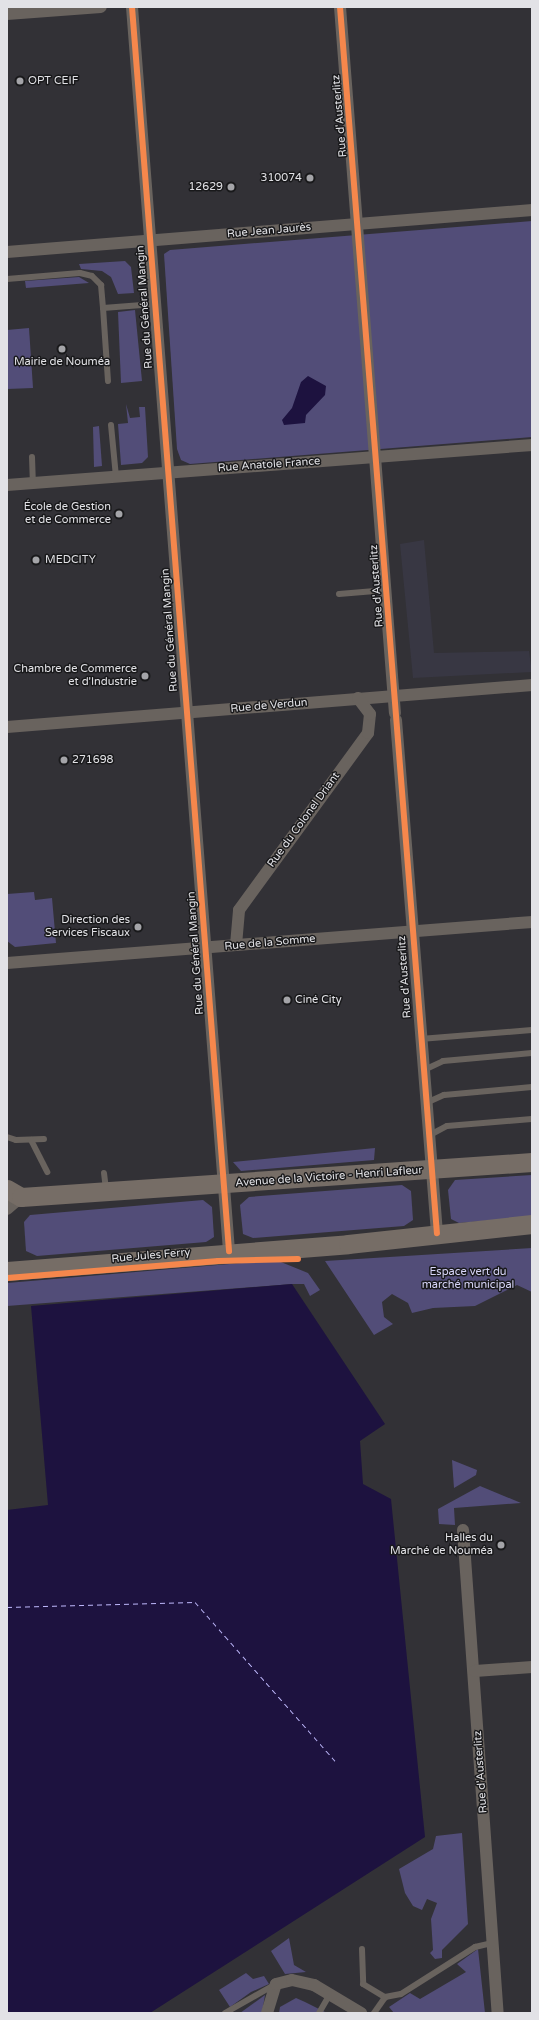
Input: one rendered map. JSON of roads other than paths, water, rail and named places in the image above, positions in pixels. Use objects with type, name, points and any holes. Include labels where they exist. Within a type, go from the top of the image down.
[{"type":"main road","name":"Avenue de la Victoire - Henri Lafleur","points":[[10,1198],[532,1162]]},
{"type":"main road","points":[[348,1244],[437,1233],[532,1224]]},
{"type":"main road","points":[[7,1271],[229,1251],[348,1244],[452,1244],[532,1237]]},
{"type":"street","points":[[7,14],[101,7]]},
{"type":"street","name":"Rue du Général Mangin","points":[[132,7],[229,1251]]},
{"type":"street","name":"Rue d'Austerlitz","points":[[340,7],[377,457],[422,1070],[437,1233]]},
{"type":"street","name":"Rue Jean Jaurès","points":[[7,252],[532,210]]},
{"type":"street","name":"Rue Anatole France","points":[[7,485],[532,445]]},
{"type":"street","name":"Rue de Verdun","points":[[7,727],[187,714],[358,698],[532,685]]},
{"type":"street","name":"Rue du Colonel Driant","points":[[236,945],[239,910],[368,733],[370,714],[358,698]]},
{"type":"street","name":"Rue de la Somme","points":[[7,963],[205,949],[412,930],[532,922]]},
{"type":"street","name":"Rue d'Austerlitz","points":[[463,1530],[475,1671],[498,2013]]},
{"type":"street","points":[[475,1671],[532,1667]]},
{"type":"street","points":[[267,2013],[276,1984],[292,1980],[314,1985],[360,2013]]},
{"type":"lane","points":[[7,279],[80,273],[92,276],[101,285],[108,381]]},
{"type":"lane","points":[[103,308],[155,304]]},
{"type":"lane","points":[[111,425],[116,477]]},
{"type":"lane","points":[[32,457],[33,483]]},
{"type":"lane","points":[[339,594],[387,590]]},
{"type":"lane","points":[[420,1039],[532,1030]]},
{"type":"lane","points":[[422,1070],[443,1062],[532,1053]]},
{"type":"lane","points":[[425,1104],[444,1095],[532,1087]]},
{"type":"lane","points":[[428,1136],[447,1126],[532,1119]]},
{"type":"lane","points":[[7,1137],[31,1140],[44,1139]]},
{"type":"lane","points":[[31,1140],[47,1172]]},
{"type":"lane","points":[[104,1174],[106,1192]]},
{"type":"lane","points":[[362,1950],[363,1984],[385,1996],[401,1994],[475,1947],[494,1943]]},
{"type":"lane","points":[[226,2013],[276,1984]]},
{"type":"lane","points":[[319,2013],[330,1994]]},
{"type":"lane","points":[[374,2013],[385,1996]]},
{"type":"place","name":"OPT CEIF","points":[[20,81]]},
{"type":"place","name":"310074","points":[[310,178]]},
{"type":"place","name":"12629","points":[[231,187]]},
{"type":"place","name":"Mairie de Nouméa","points":[[62,349]]},
{"type":"place","name":"École de Gestion et de Commerce","points":[[119,514]]},
{"type":"place","name":"MEDCITY","points":[[36,560]]},
{"type":"place","name":"Chambre de Commerce et d'Industrie","points":[[145,676]]},
{"type":"place","name":"271698","points":[[64,760]]},
{"type":"place","name":"Direction des Services Fiscaux","points":[[138,927]]},
{"type":"place","name":"Ciné City","points":[[287,1000]]},
{"type":"place","name":"Halles du Marché de Nouméa","points":[[501,1545]]},
{"type":"park label","name":"Espace vert du marché municipal","points":[[468,1279]]}]
